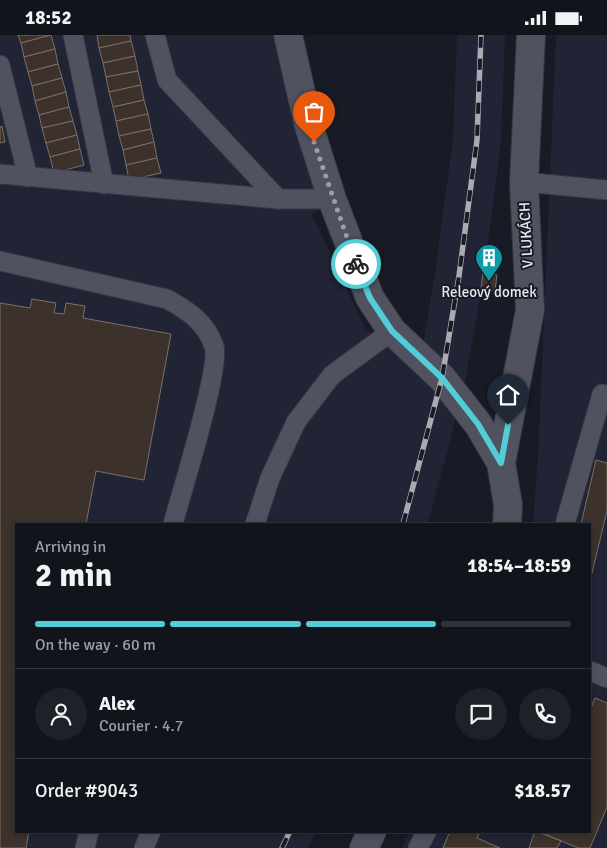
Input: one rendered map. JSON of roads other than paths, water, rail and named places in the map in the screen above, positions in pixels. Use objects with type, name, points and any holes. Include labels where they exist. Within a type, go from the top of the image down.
[{"type":"street","points":[[288,35],[308,123],[332,199],[370,298],[392,331],[442,378],[478,424],[501,463],[508,505],[507,523]]},
{"type":"street","name":"V LUKÁCH","points":[[501,463],[530,310],[524,182],[531,35]]},
{"type":"street","points":[[364,848],[371,833]]},
{"type":"lane","points":[[73,35],[104,184]]},
{"type":"lane","points":[[156,35],[167,80],[278,199]]},
{"type":"lane","points":[[0,65],[28,177]]},
{"type":"lane","points":[[0,174],[278,199],[332,199]]},
{"type":"lane","points":[[524,182],[607,190]]},
{"type":"lane","points":[[0,261],[167,299],[189,311],[205,328],[215,348],[212,377],[173,523]]},
{"type":"lane","points":[[255,523],[270,478],[296,422],[332,375],[392,331]]},
{"type":"lane","points":[[565,523],[602,394],[607,396]]},
{"type":"lane","points":[[591,671],[607,678]]},
{"type":"lane","points":[[85,848],[89,833]]},
{"type":"lane","points":[[144,848],[150,833]]},
{"type":"lane","points":[[418,848],[426,833]]},
{"type":"railway","points":[[403,523],[442,378],[459,276],[477,140],[481,35]]},
{"type":"railway","points":[[282,848],[289,833]]},
{"type":"place","name":"Releový domek","points":[[489,282]]}]
